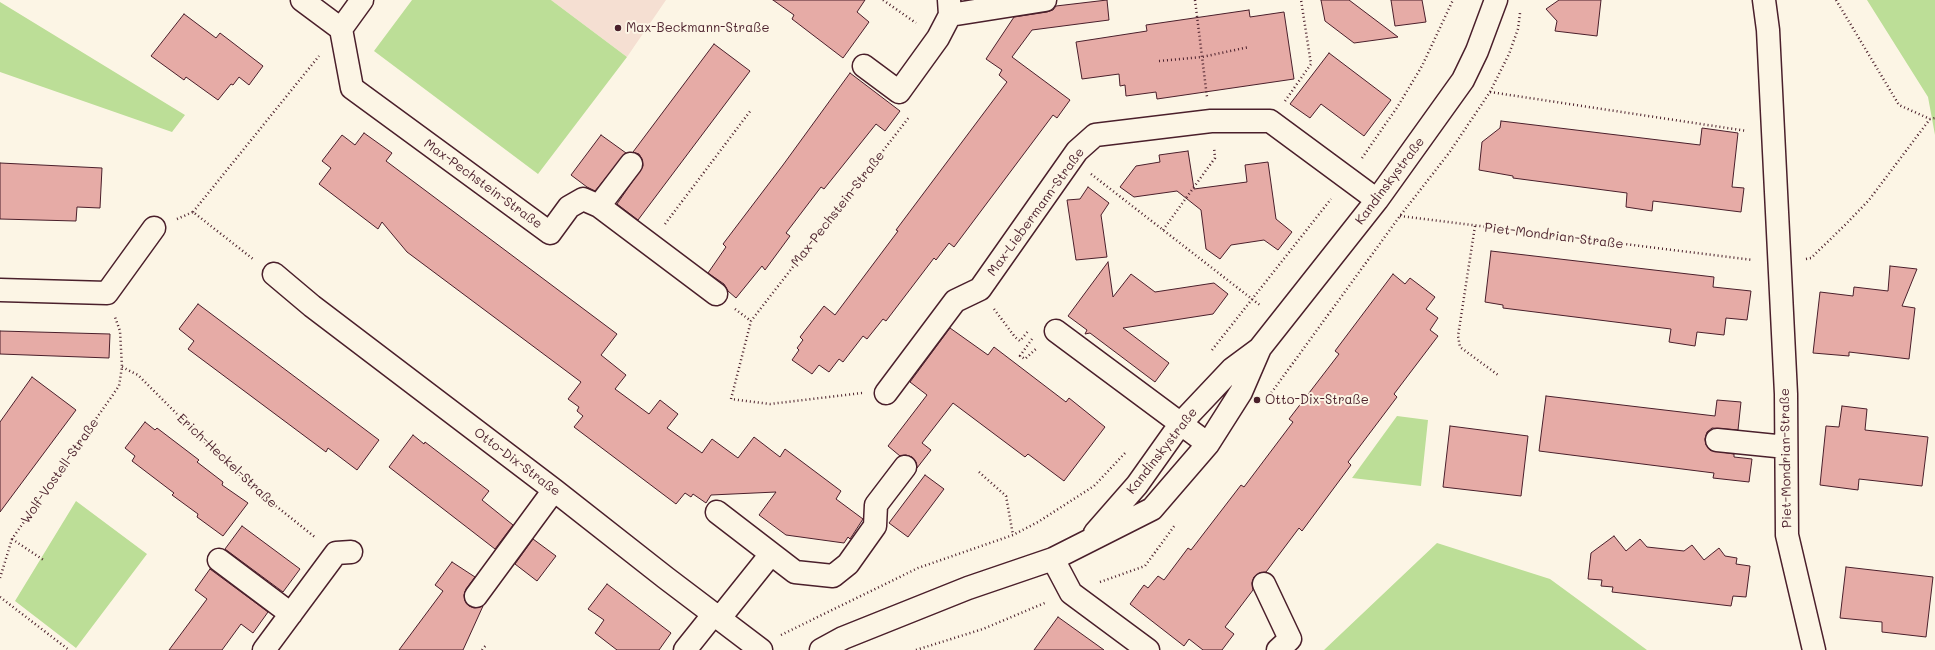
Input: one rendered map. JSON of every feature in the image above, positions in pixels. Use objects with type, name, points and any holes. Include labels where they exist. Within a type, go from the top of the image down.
[{"type":"street","points":[[302,0],[341,29],[362,0]]},
{"type":"street","points":[[864,66],[899,92],[935,42],[950,7],[1045,0]]},
{"type":"street","name":"Kandinskystraße","points":[[821,650],[843,638],[968,588],[1053,559],[1152,509],[1208,444],[1241,392],[1260,348],[1377,200],[1463,80],[1477,51],[1496,0]]},
{"type":"street","name":"Piet-Mondrian-Straße","points":[[1764,0],[1768,30],[1780,263],[1786,447],[1787,536],[1814,650]]},
{"type":"street","name":"Max-Pechstein-Straße","points":[[341,29],[352,88],[550,233],[569,207],[583,199],[599,206],[716,294]]},
{"type":"street","name":"Max-Liebermann-Straße","points":[[886,393],[955,301],[980,289],[1077,151],[1095,136],[1211,121],[1270,121],[1377,200]]},
{"type":"street","points":[[599,206],[630,164]]},
{"type":"street","points":[[0,290],[107,293],[154,228]]},
{"type":"street","name":"Otto-Dix-Straße","points":[[274,274],[312,306],[554,490],[716,617],[759,648]]},
{"type":"street","points":[[1056,330],[1208,444]]},
{"type":"street","name":"Kandinskystraße","points":[[1087,543],[1137,485],[1181,423],[1232,369],[1260,348]]},
{"type":"street","points":[[1717,440],[1786,447]]},
{"type":"street","points":[[717,512],[795,572],[833,576],[848,564],[875,526],[876,505],[905,467]]},
{"type":"street","points":[[476,596],[554,490]]},
{"type":"street","points":[[264,650],[290,614],[343,552]]},
{"type":"street","points":[[685,650],[771,554]]},
{"type":"street","points":[[1053,559],[1071,593],[1148,650]]},
{"type":"street","points":[[219,560],[290,614]]},
{"type":"street","points":[[1264,584],[1290,639],[1278,650]]},
{"type":"path","points":[[883,0],[935,42]]},
{"type":"path","points":[[1194,0],[1206,82]]},
{"type":"path","points":[[1288,97],[1311,64],[1301,0]]},
{"type":"path","points":[[1208,354],[1347,178],[1398,106],[1422,66],[1453,0]]},
{"type":"path","points":[[1836,0],[1899,105],[1930,119],[1935,118]]},
{"type":"path","points":[[1266,400],[1400,216],[1449,153],[1490,92],[1509,54],[1518,29],[1521,10]]},
{"type":"path","points":[[154,228],[193,212],[341,29]]},
{"type":"path","points":[[1159,61],[1202,57],[1249,47]]},
{"type":"path","points":[[1490,92],[1762,134],[1772,129]]},
{"type":"path","points":[[649,245],[751,110]]},
{"type":"path","name":"Max-Pechstein-Straße","points":[[886,393],[848,394],[770,404],[731,398],[751,321],[915,110]]},
{"type":"path","points":[[1780,263],[1811,258],[1816,254],[1869,200],[1930,119]]},
{"type":"path","points":[[1163,230],[1215,158]]},
{"type":"path","points":[[1072,159],[1281,321]]},
{"type":"path","points":[[193,212],[274,274]]},
{"type":"path","name":"Piet-Mondrian-Straße","points":[[1400,216],[1780,263]]},
{"type":"path","points":[[1475,226],[1458,336],[1460,347],[1498,375]]},
{"type":"path","points":[[980,289],[1020,342],[1029,330]]},
{"type":"path","name":"Wolf-Vostell-Straße","points":[[0,578],[12,539],[119,386],[122,367],[120,331],[107,293]]},
{"type":"path","points":[[1022,352],[1028,344]]},
{"type":"path","name":"Erich-Heckel-Straße","points":[[122,367],[138,375],[216,453],[261,494],[343,552]]},
{"type":"path","points":[[759,648],[918,568],[1014,535],[1038,522],[1094,486],[1127,451]]},
{"type":"path","points":[[979,472],[1006,496],[1014,535]]},
{"type":"path","points":[[916,650],[983,629],[1071,593],[1145,566],[1178,521]]},
{"type":"path","points":[[12,539],[44,561]]},
{"type":"path","points":[[0,597],[69,650]]},
{"type":"path","points":[[482,650],[487,644]]},
{"type":"shaded area","name":"Max-Beckmann-Straße","points":[[551,0],[666,0],[627,57]]},
{"type":"green space","points":[[412,0],[551,0],[627,57],[538,174],[374,51]]},
{"type":"green space","points":[[1867,0],[1935,0],[1935,135],[1928,97]]},
{"type":"green space","points":[[0,2],[185,115],[172,132],[0,72]]},
{"type":"green space","points":[[1397,416],[1428,420],[1421,486],[1352,478]]},
{"type":"green space","points":[[76,501],[147,554],[76,648],[15,601]]},
{"type":"green space","points":[[1437,543],[1550,579],[1647,650],[1324,650]]},
{"type":"building","points":[[773,0],[865,0],[857,12],[869,22],[843,58],[792,19],[794,15]]},
{"type":"building","points":[[1107,0],[1109,20],[1032,30],[1012,57],[1070,100],[1057,118],[1053,115],[954,247],[949,243],[936,260],[934,258],[886,321],[883,319],[867,339],[863,336],[843,362],[839,359],[829,372],[819,365],[812,374],[792,360],[799,350],[797,348],[803,340],[800,337],[824,306],[835,315],[898,231],[896,230],[1007,82],[999,75],[1002,70],[986,59],[1014,17],[1047,12],[1053,10],[1056,6]]},
{"type":"building","points":[[1321,0],[1349,0],[1398,37],[1354,43],[1325,21]]},
{"type":"building","points":[[1391,0],[1422,0],[1426,22],[1395,26]]},
{"type":"building","points":[[1559,0],[1601,0],[1597,36],[1555,31],[1557,21],[1546,9]]},
{"type":"building","points":[[1249,10],[1250,17],[1284,12],[1294,79],[1157,99],[1156,92],[1126,96],[1125,85],[1120,86],[1119,74],[1082,79],[1076,42],[1147,31],[1146,25]]},
{"type":"building","points":[[184,14],[216,38],[220,33],[263,66],[249,85],[239,77],[218,100],[186,77],[184,80],[151,56]]},
{"type":"building","points":[[714,44],[750,71],[638,220],[617,204],[643,166],[642,159],[639,154],[633,152]]},
{"type":"building","points":[[1329,53],[1391,100],[1364,136],[1321,104],[1310,118],[1290,104]]},
{"type":"building","points":[[850,73],[900,111],[885,131],[876,124],[824,189],[821,187],[786,233],[790,236],[765,270],[762,266],[736,298],[728,291],[724,284],[708,273],[726,247],[723,244]]},
{"type":"building","points":[[1501,121],[1700,145],[1702,128],[1738,133],[1732,187],[1744,188],[1741,212],[1653,201],[1652,211],[1626,207],[1627,193],[1513,178],[1513,176],[1479,170],[1482,142],[1500,128]]},
{"type":"building","points":[[364,133],[392,153],[386,161],[617,334],[601,355],[626,375],[615,389],[649,414],[660,400],[678,414],[667,428],[702,453],[712,439],[738,458],[754,437],[780,457],[785,449],[841,491],[836,499],[863,519],[850,539],[848,537],[844,543],[786,535],[759,515],[776,492],[711,495],[706,503],[693,494],[691,497],[685,493],[676,504],[574,427],[583,416],[577,411],[579,407],[568,399],[581,382],[407,252],[382,222],[378,229],[319,184],[331,168],[322,161],[342,135],[355,145]]},
{"type":"building","points":[[601,135],[626,153],[595,191],[571,175]]},
{"type":"building","points":[[1188,151],[1194,189],[1247,182],[1245,165],[1268,162],[1276,219],[1292,232],[1278,250],[1264,240],[1231,245],[1220,259],[1206,249],[1201,210],[1177,191],[1134,197],[1120,187],[1136,166],[1160,162],[1159,155]]},
{"type":"building","points":[[0,163],[102,168],[100,208],[77,207],[76,221],[0,219]]},
{"type":"building","points":[[1088,187],[1109,203],[1101,215],[1107,257],[1076,260],[1067,200],[1080,199]]},
{"type":"building","points":[[1491,251],[1714,277],[1713,287],[1751,291],[1747,320],[1726,318],[1724,335],[1697,332],[1695,346],[1669,342],[1671,329],[1503,308],[1503,305],[1485,302]]},
{"type":"building","points":[[1108,262],[1113,297],[1131,274],[1155,292],[1214,283],[1228,294],[1213,314],[1123,328],[1169,363],[1155,382],[1090,333],[1085,334],[1087,330],[1068,316]]},
{"type":"building","points":[[1890,266],[1917,269],[1902,306],[1915,308],[1909,359],[1849,352],[1849,356],[1813,353],[1820,292],[1853,296],[1854,287],[1888,291]]},
{"type":"building","points":[[1393,274],[1405,284],[1410,278],[1435,297],[1426,309],[1438,318],[1430,330],[1438,336],[1394,394],[1397,397],[1348,462],[1351,465],[1302,531],[1299,528],[1266,572],[1259,573],[1254,577],[1252,583],[1253,590],[1225,627],[1234,634],[1222,650],[1203,650],[1189,639],[1184,646],[1130,604],[1144,585],[1148,588],[1158,576],[1164,580],[1188,548],[1191,550],[1241,485],[1244,487],[1293,422],[1289,419],[1339,354],[1335,351]]},
{"type":"building","points":[[198,304],[379,440],[357,470],[328,448],[326,452],[188,349],[194,341],[179,329]]},
{"type":"building","points":[[950,328],[988,355],[994,347],[1066,402],[1069,398],[1105,427],[1064,481],[1028,454],[1025,457],[953,403],[922,443],[931,450],[917,468],[916,462],[912,457],[906,455],[900,456],[888,446],[927,395],[910,382]]},
{"type":"building","points":[[0,331],[110,334],[109,358],[0,354]]},
{"type":"building","points":[[32,377],[76,410],[0,512],[0,422]]},
{"type":"building","points":[[1546,396],[1715,416],[1717,400],[1741,402],[1738,430],[1712,428],[1707,432],[1705,439],[1706,445],[1710,450],[1734,454],[1734,457],[1752,459],[1749,482],[1713,478],[1714,473],[1539,451]]},
{"type":"building","points":[[1842,406],[1867,409],[1865,430],[1928,437],[1922,486],[1859,479],[1858,490],[1820,485],[1826,426],[1839,427]]},
{"type":"building","points":[[145,422],[155,430],[157,428],[199,460],[197,462],[223,482],[222,485],[248,503],[223,536],[197,517],[198,514],[172,495],[174,493],[132,461],[135,456],[125,448]]},
{"type":"building","points":[[1450,426],[1528,436],[1521,496],[1443,487]]},
{"type":"building","points":[[413,435],[424,444],[425,442],[489,491],[482,500],[513,525],[495,549],[389,467]]},
{"type":"building","points":[[925,475],[944,489],[908,537],[889,523]]},
{"type":"building","points":[[242,526],[300,569],[283,592],[225,549]]},
{"type":"building","points":[[1614,536],[1626,551],[1640,539],[1647,547],[1684,551],[1692,545],[1704,560],[1719,548],[1725,556],[1737,558],[1736,564],[1750,566],[1746,597],[1733,596],[1731,606],[1612,592],[1613,587],[1601,586],[1602,580],[1588,579],[1591,553]]},
{"type":"building","points":[[533,539],[556,556],[537,581],[515,564]]},
{"type":"building","points":[[452,562],[475,577],[466,589],[464,595],[465,601],[469,606],[474,608],[483,606],[463,650],[399,650],[443,591],[435,585]]},
{"type":"building","points":[[1846,567],[1933,577],[1926,637],[1882,632],[1882,622],[1840,618]]},
{"type":"building","points":[[210,569],[268,612],[253,633],[241,624],[222,650],[169,650],[207,599],[195,590]]},
{"type":"building","points":[[607,584],[671,633],[659,650],[617,650],[595,633],[604,620],[588,609]]},
{"type":"building","points":[[1058,617],[1104,650],[1034,650]]},
{"type":"place","name":"Max-Beckmann-Straße","points":[[618,28]]},
{"type":"place","name":"Otto-Dix-Straße","points":[[1257,400]]}]
